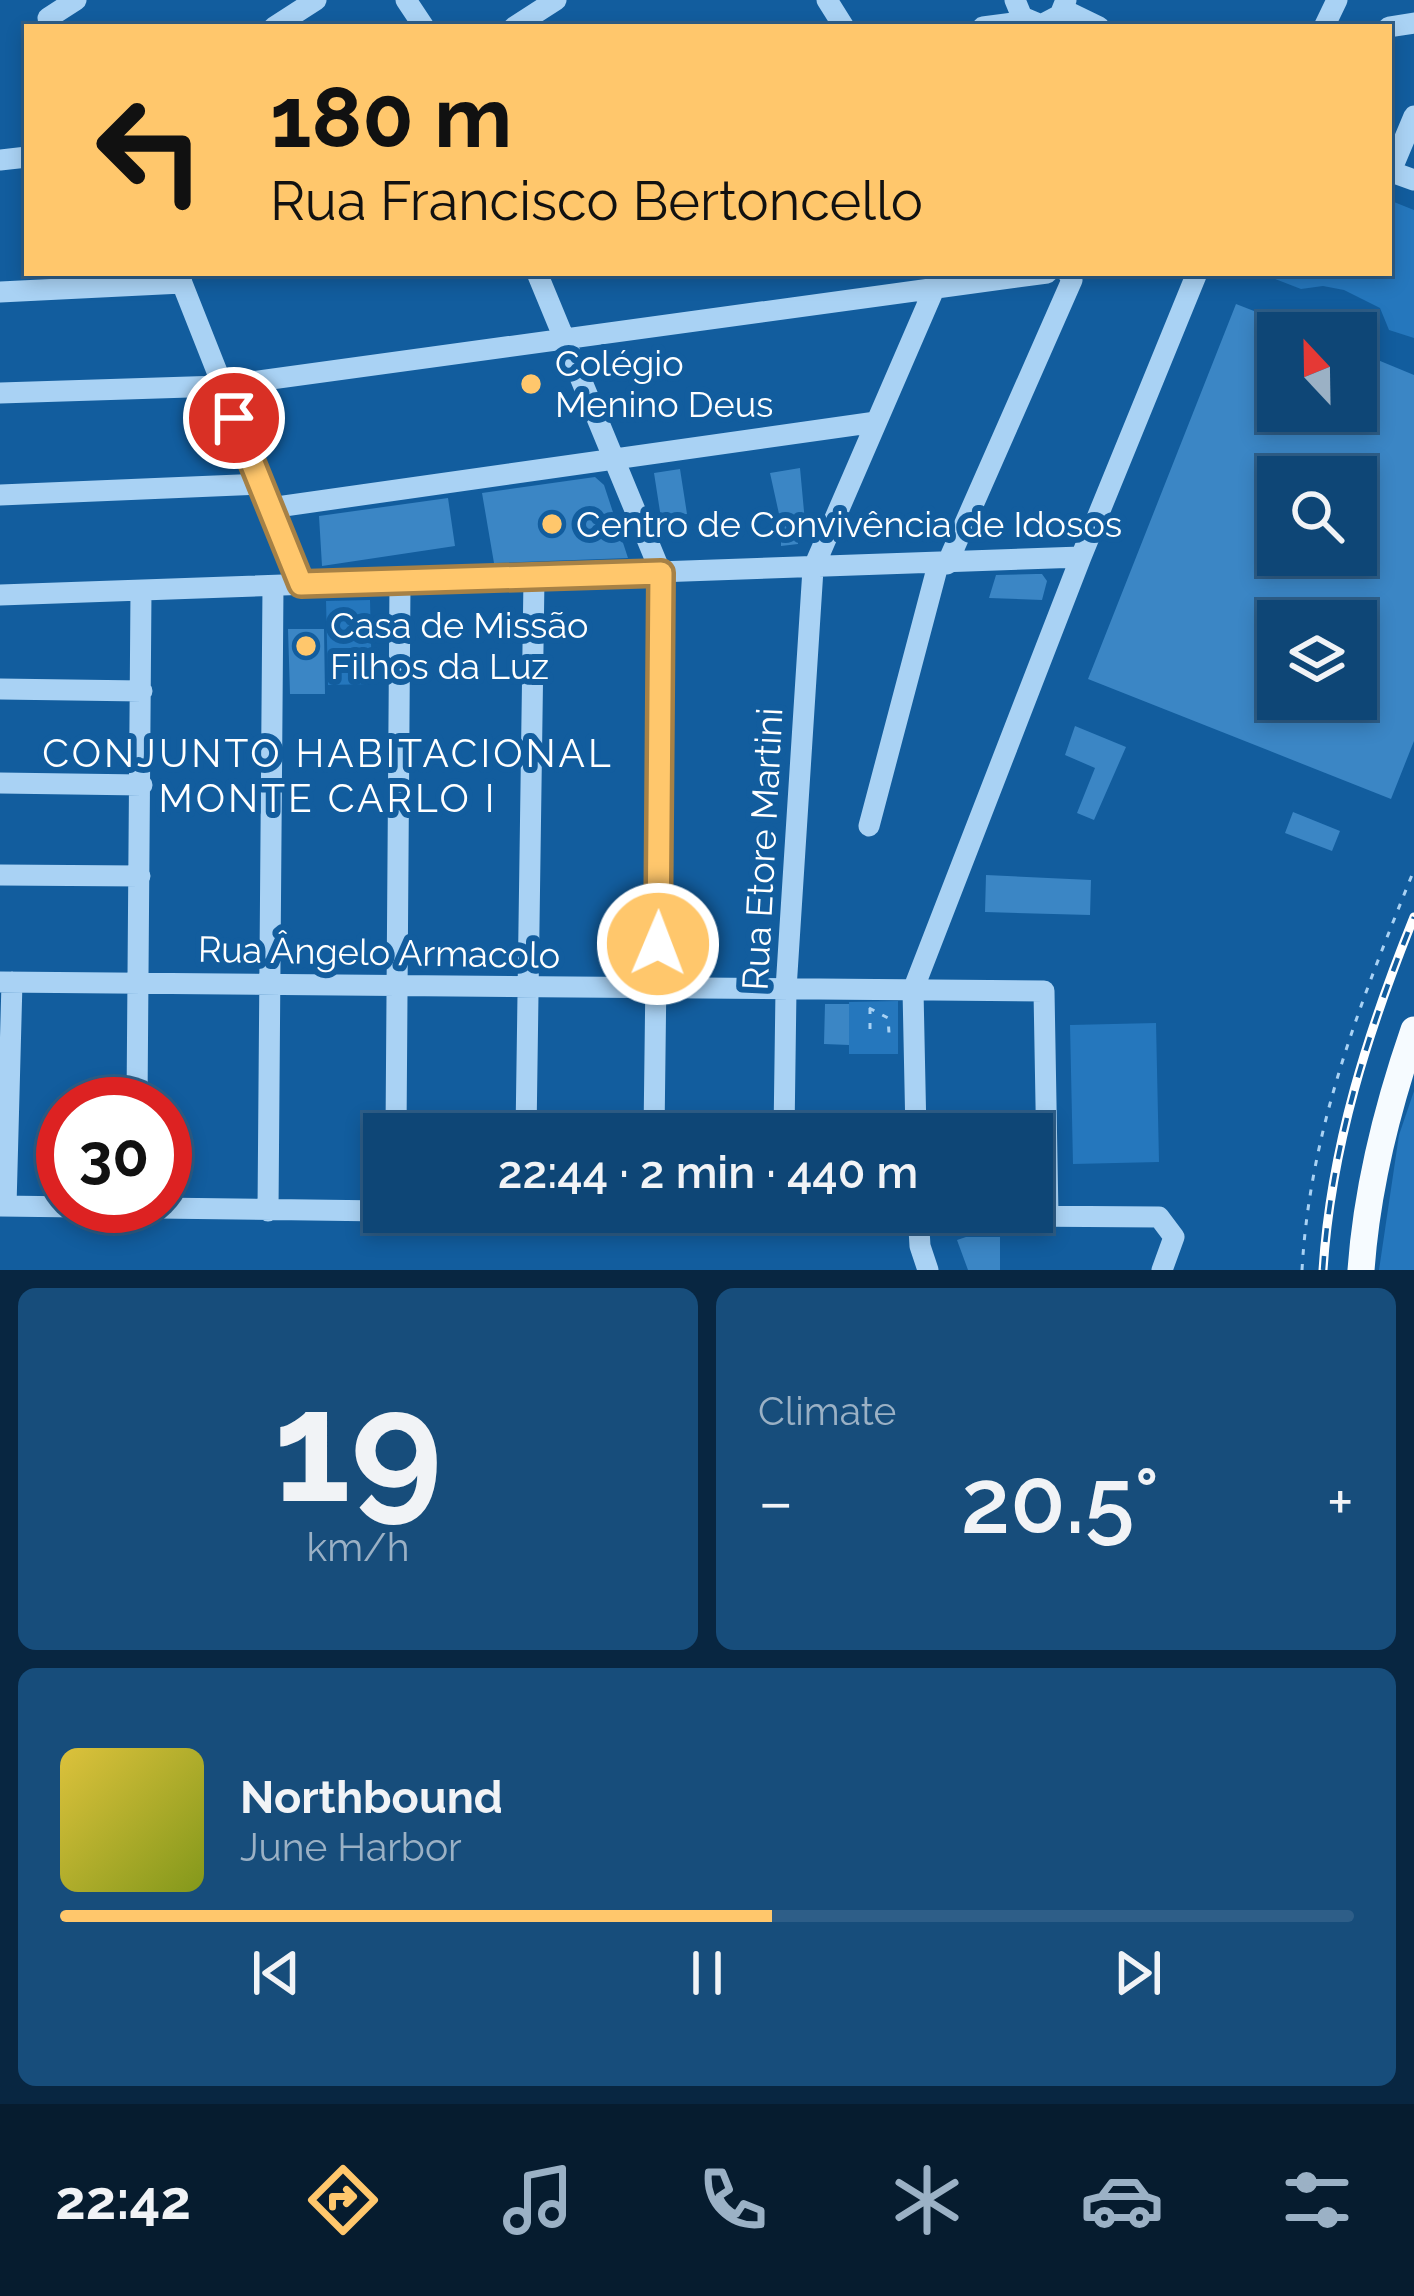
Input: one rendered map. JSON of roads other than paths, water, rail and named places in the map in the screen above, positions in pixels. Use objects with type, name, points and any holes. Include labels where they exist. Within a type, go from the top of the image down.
[{"type":"main road","points":[[1361,1270],[1382,1137],[1414,1030]]},
{"type":"street","points":[[46,15],[76,0]]},
{"type":"street","points":[[279,24],[316,0]]},
{"type":"street","points":[[519,24],[556,0]]},
{"type":"street","points":[[1015,0],[1028,21]]},
{"type":"street","points":[[1006,24],[1038,24]]},
{"type":"street","points":[[1392,166],[1414,116]]},
{"type":"street","points":[[538,276],[661,573],[654,1113]]},
{"type":"street","points":[[0,393],[221,386],[938,281],[1006,276]]},
{"type":"street","points":[[869,826],[943,564],[1070,276]]},
{"type":"street","points":[[916,1113],[913,990],[1196,276]]},
{"type":"street","points":[[0,292],[180,278],[301,584]]},
{"type":"street","name":"Rua Etore Martini","points":[[784,1113],[786,989],[813,568],[938,281]]},
{"type":"street","points":[[270,508],[876,422]]},
{"type":"street","points":[[0,495],[260,484]]},
{"type":"street","points":[[0,595],[1081,557]]},
{"type":"street","points":[[526,1113],[534,578]]},
{"type":"street","points":[[396,1113],[400,582]]},
{"type":"street","points":[[268,1211],[273,586]]},
{"type":"street","points":[[137,1077],[142,591]]},
{"type":"street","points":[[0,688],[142,691]]},
{"type":"street","points":[[0,783],[142,785]]},
{"type":"street","points":[[0,875],[140,876]]},
{"type":"street","points":[[6,982],[3,1206],[36,1206]]},
{"type":"street","name":"Rua Ângelo Armacolo","points":[[6,982],[1045,991],[1047,1113]]},
{"type":"street","points":[[192,1209],[363,1211]]},
{"type":"street","points":[[1053,1216],[1159,1217],[1174,1237],[1162,1270]]},
{"type":"street","points":[[923,1233],[928,1270]]},
{"type":"street","points":[[926,1244],[942,1270]]},
{"type":"railway","points":[[1323,1270],[1334,1179],[1354,1090],[1414,917]]},
{"type":"place","name":"Colégio Menino Deus","points":[[531,384]]},
{"type":"place","name":"Centro de Convivência de Idosos","points":[[552,524]]},
{"type":"place","name":"Casa de Missão Filhos da Luz","points":[[306,646]]},
{"type":"district","name":"CONJUNTO HABITACIONAL MONTE CARLO I","points":[[328,776]]}]
